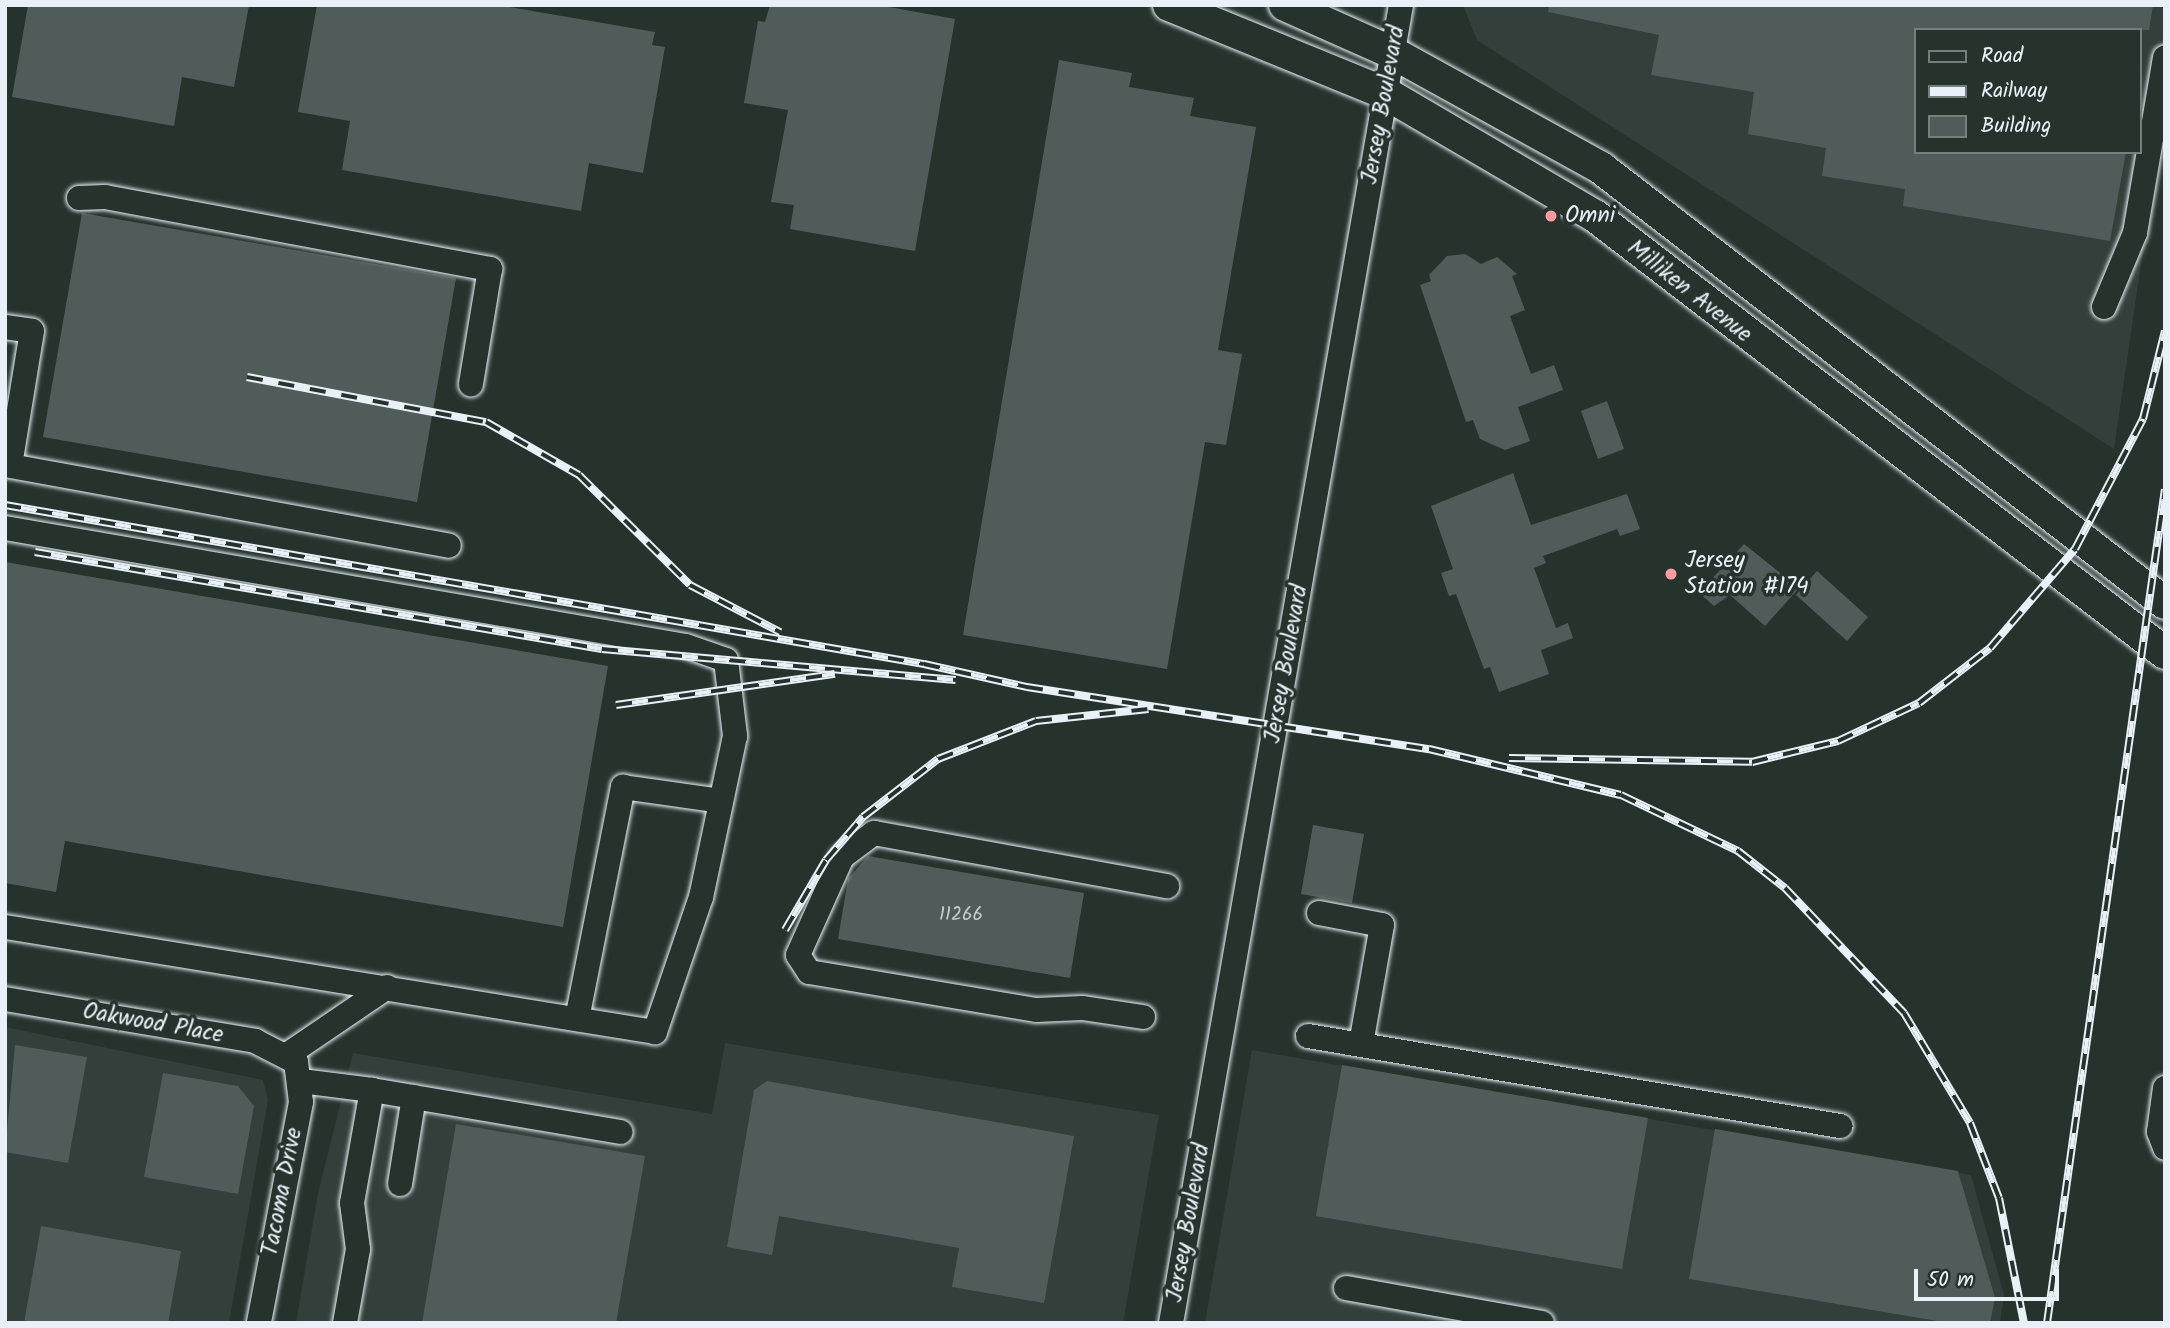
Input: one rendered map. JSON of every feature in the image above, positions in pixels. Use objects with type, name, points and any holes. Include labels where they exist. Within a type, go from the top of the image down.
[{"type":"main road","name":"Milliken Avenue","points":[[1169,5],[1385,93],[1595,216],[2165,653]]},
{"type":"main road","name":"Milliken Avenue","points":[[1285,5],[1393,53],[1601,168],[2165,603]]},
{"type":"street","name":"Jersey Boulevard","points":[[1171,1323],[1402,5]]},
{"type":"street","points":[[2104,307],[2136,233],[2165,58]]},
{"type":"street","points":[[79,198],[105,197],[490,269],[471,384]]},
{"type":"street","points":[[5,327],[32,331],[8,465],[449,546]]},
{"type":"street","points":[[5,528],[686,646],[726,660],[735,736],[701,897],[654,1032],[5,927]]},
{"type":"street","points":[[577,1019],[623,787],[721,801]]},
{"type":"street","points":[[1143,1017],[1082,1008],[1036,1010],[810,972],[798,955],[842,857],[874,833],[1167,886]]},
{"type":"street","points":[[1320,913],[1382,925],[1361,1044]]},
{"type":"street","points":[[295,1066],[387,987]]},
{"type":"street","name":"Oakwood Place","points":[[5,999],[255,1041],[295,1066],[372,1090],[620,1132]]},
{"type":"street","points":[[1308,1036],[1680,1107],[1840,1126]]},
{"type":"street","name":"Tacoma Drive","points":[[258,1323],[295,1066]]},
{"type":"street","points":[[2165,1088],[2159,1132],[2165,1148]]},
{"type":"street","points":[[345,1323],[358,1249],[352,1203],[372,1090]]},
{"type":"street","points":[[400,1184],[414,1097]]},
{"type":"street","points":[[1346,1287],[1542,1323]]},
{"type":"shaded area","points":[[1463,5],[2165,5],[2165,99],[2114,449],[1477,40]]},
{"type":"shaded area","points":[[5,1027],[263,1080],[268,1100],[229,1323],[5,1323]]},
{"type":"shaded area","points":[[725,1043],[1159,1115],[1123,1323],[296,1323],[318,1193],[353,1053],[712,1114]]},
{"type":"shaded area","points":[[1252,1050],[1971,1175],[2004,1295],[2000,1323],[1205,1323]]},
{"type":"building","points":[[28,5],[249,5],[234,87],[182,77],[174,126],[12,97]]},
{"type":"building","points":[[317,5],[498,5],[655,32],[652,45],[665,47],[643,173],[589,163],[581,211],[342,170],[350,121],[298,112]]},
{"type":"building","points":[[770,5],[878,5],[955,19],[915,251],[790,229],[794,205],[771,202],[788,110],[744,103],[758,21],[765,22]]},
{"type":"building","points":[[1549,5],[2153,5],[2149,30],[1914,28],[1914,154],[2126,154],[2110,241],[1903,206],[1905,189],[1822,176],[1826,148],[1748,134],[1754,92],[1651,75],[1659,35],[1548,12]]},
{"type":"building","points":[[1059,60],[1132,73],[1129,87],[1194,98],[1190,116],[1256,127],[1218,350],[1242,354],[1226,445],[1205,442],[1167,669],[963,635]]},
{"type":"building","points":[[82,213],[456,278],[417,502],[43,437]]},
{"type":"building","points":[[1465,254],[1481,264],[1497,257],[1517,274],[1512,276],[1525,310],[1510,316],[1531,374],[1554,365],[1563,390],[1518,407],[1530,441],[1505,450],[1480,439],[1473,420],[1466,422],[1420,285],[1431,281],[1429,275],[1447,256]]},
{"type":"building","points":[[1607,401],[1624,449],[1598,459],[1581,411]]},
{"type":"building","points":[[1513,473],[1531,525],[1627,494],[1640,529],[1620,536],[1617,529],[1543,556],[1546,563],[1534,568],[1556,628],[1568,623],[1573,638],[1541,650],[1549,674],[1499,692],[1490,667],[1484,669],[1456,594],[1449,596],[1441,573],[1453,569],[1431,506]]},
{"type":"building","points":[[1744,544],[1799,588],[1765,626],[1730,595],[1714,606],[1699,593]]},
{"type":"building","points":[[5,562],[608,666],[563,927],[65,841],[56,892],[5,883]]},
{"type":"building","points":[[1817,571],[1868,617],[1847,641],[1796,595]]},
{"type":"building","points":[[1313,825],[1364,834],[1352,903],[1301,894]]},
{"type":"building","points":[[868,856],[1084,893],[1070,978],[838,939],[848,879]]},
{"type":"building","points":[[15,1045],[87,1057],[68,1163],[5,1152]]},
{"type":"building","points":[[1342,1065],[1648,1118],[1622,1269],[1316,1216]]},
{"type":"building","points":[[163,1073],[238,1086],[254,1106],[238,1194],[144,1177]]},
{"type":"building","points":[[767,1081],[1074,1136],[1044,1303],[952,1287],[959,1248],[779,1216],[772,1255],[727,1247],[754,1090]]},
{"type":"building","points":[[456,1124],[645,1156],[616,1323],[422,1323]]},
{"type":"building","points":[[1715,1129],[1958,1171],[1995,1298],[1990,1323],[1949,1323],[1689,1279]]},
{"type":"building","points":[[41,1226],[181,1251],[168,1323],[24,1323]]},
{"type":"railway","points":[[1509,758],[1752,762],[1838,741],[1919,703],[1990,648],[2075,549],[2143,419],[2165,331]]},
{"type":"railway","points":[[247,377],[486,422],[579,475],[690,585],[780,632]]},
{"type":"railway","points":[[2047,1323],[2165,489]]},
{"type":"railway","points":[[5,505],[924,664],[1027,687],[1429,749],[1621,795],[1738,851],[1785,888],[1904,1013],[1970,1123],[1999,1198],[2024,1323]]},
{"type":"railway","points":[[35,552],[602,649],[956,680]]},
{"type":"railway","points":[[616,705],[835,674]]},
{"type":"railway","points":[[785,930],[826,860],[863,817],[938,759],[1036,721],[1148,709]]},
{"type":"place","name":"Omni","points":[[1551,216]]},
{"type":"place","name":"Jersey Station #174","points":[[1671,574]]}]
